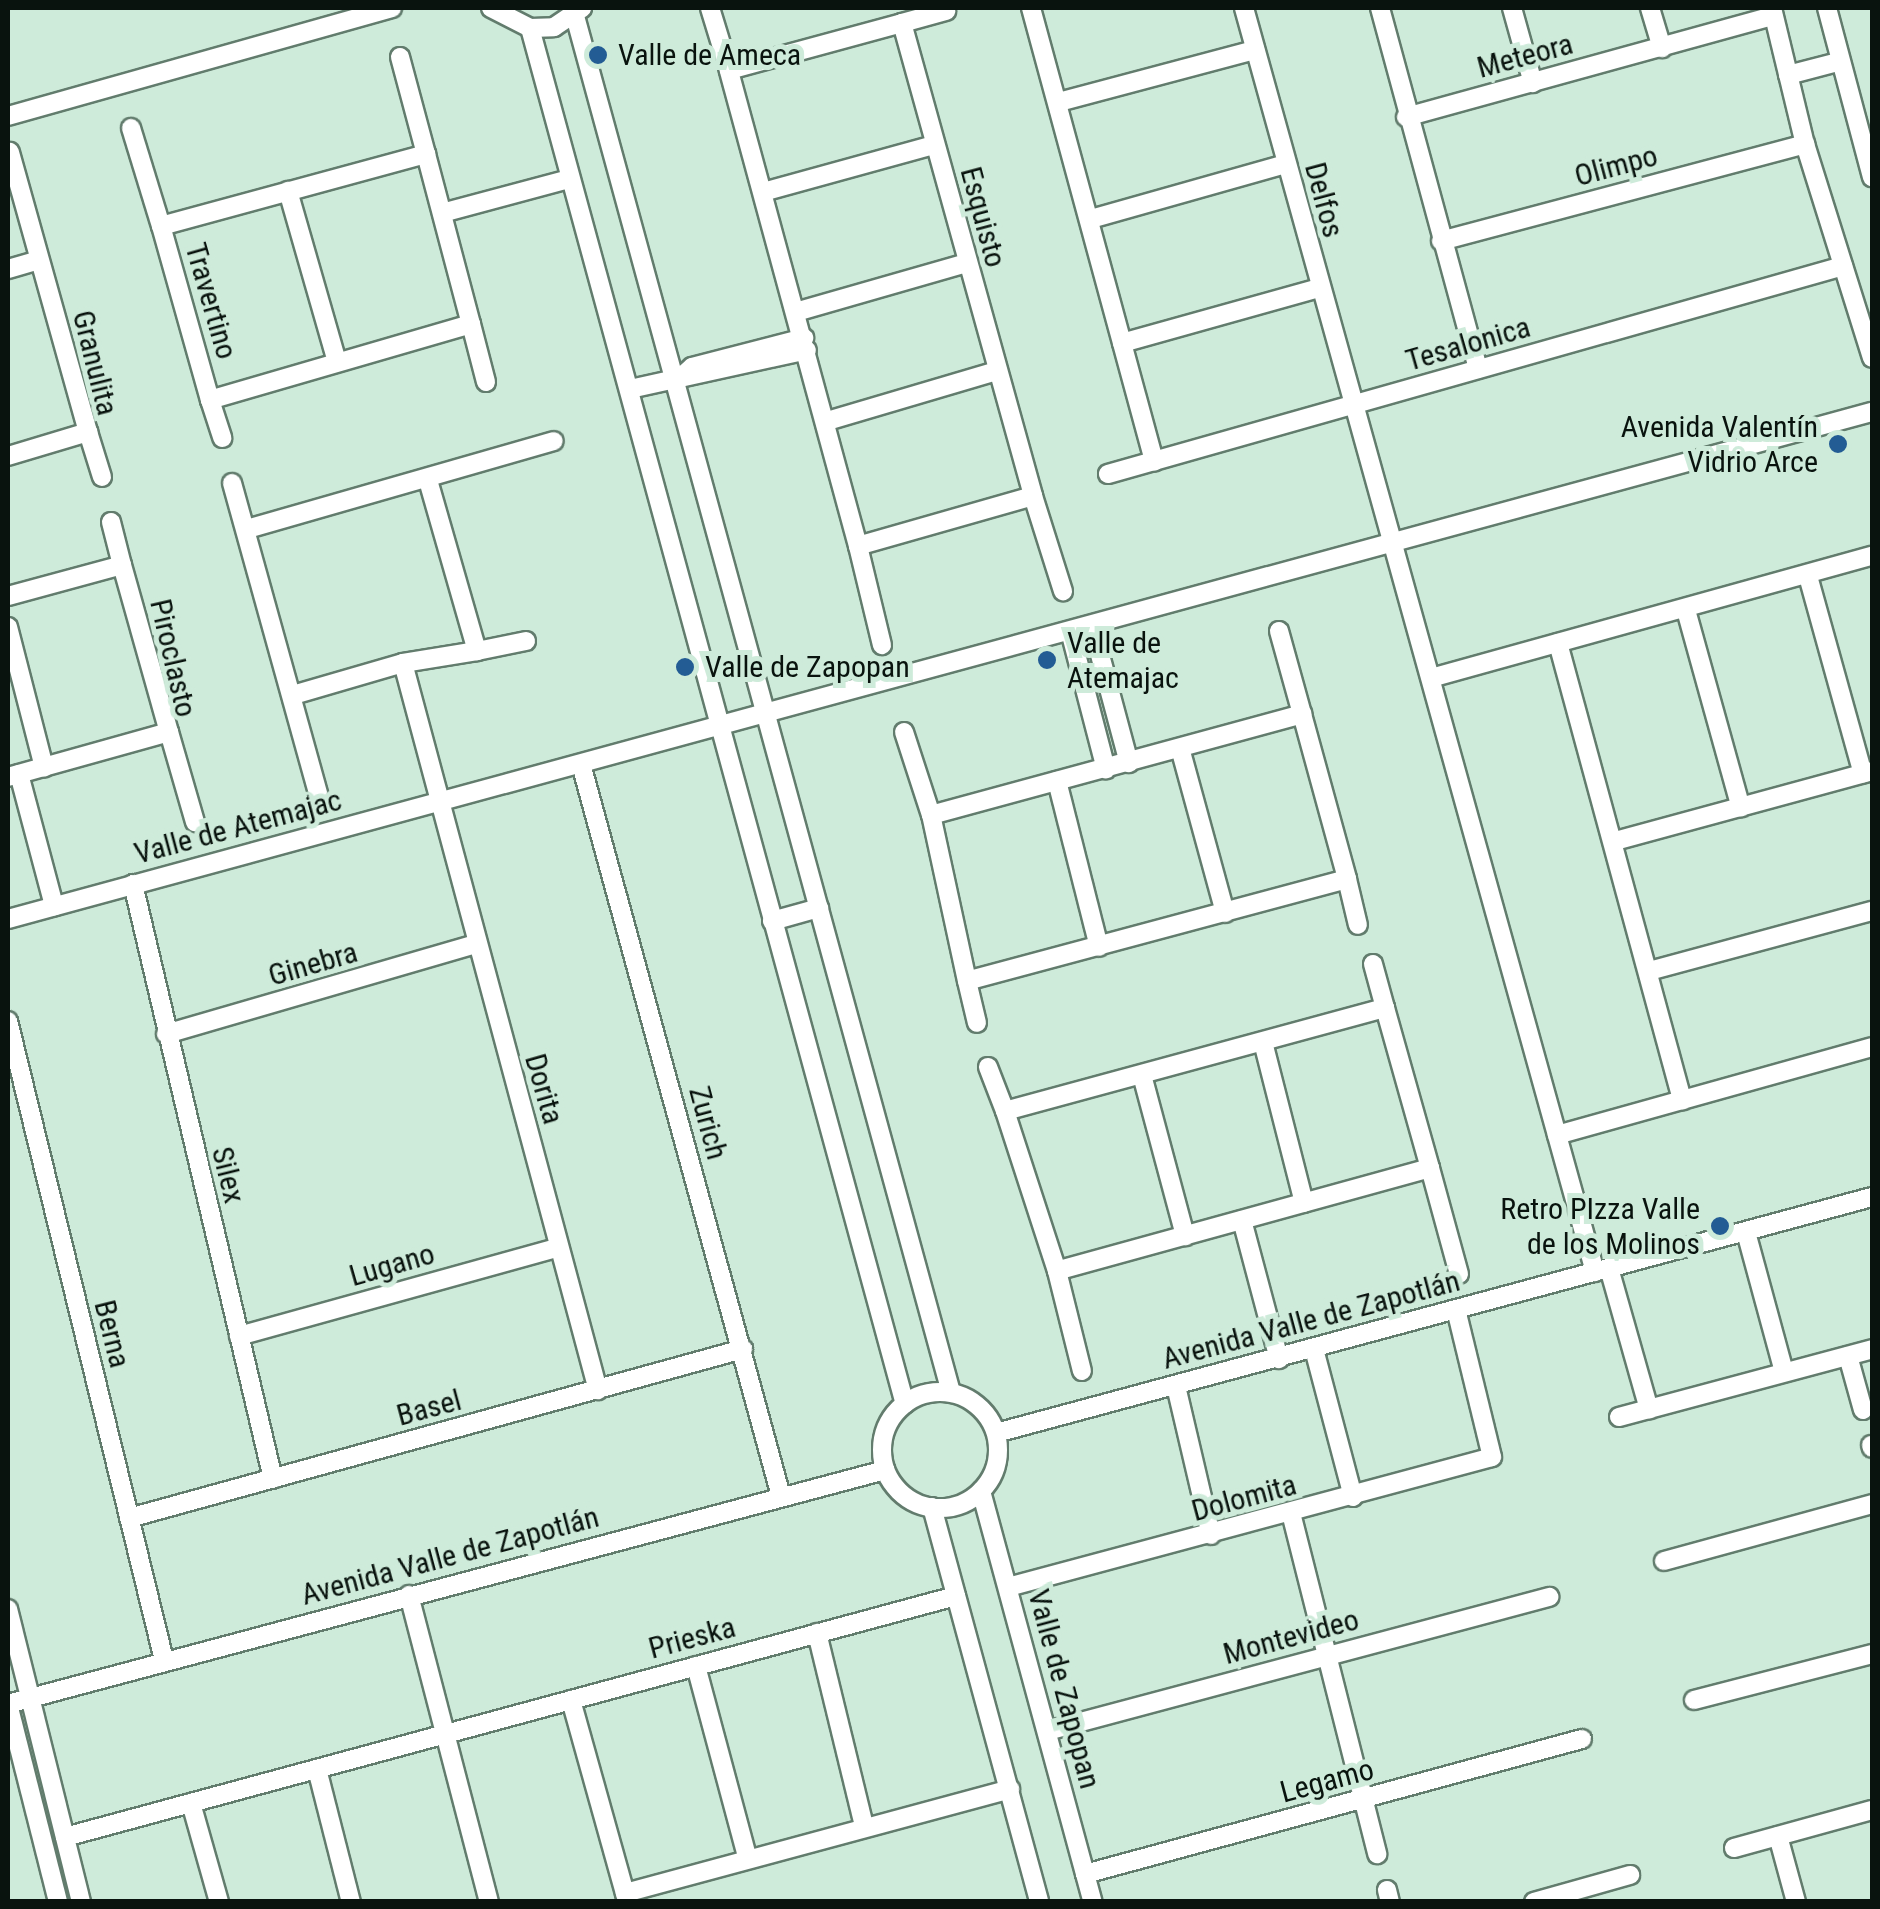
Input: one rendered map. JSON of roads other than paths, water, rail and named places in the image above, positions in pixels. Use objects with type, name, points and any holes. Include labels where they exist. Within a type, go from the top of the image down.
[{"type":"street","points":[[8,116],[392,8]]},
{"type":"street","points":[[490,8],[530,28],[579,12],[764,714],[951,1392]]},
{"type":"street","points":[[710,8],[799,311],[882,646]]},
{"type":"street","points":[[1031,8],[1154,462]]},
{"type":"street","name":"Delfos","points":[[1244,8],[1557,1135],[1648,1409]]},
{"type":"street","points":[[1380,8],[1406,116],[1478,369]]},
{"type":"street","points":[[1512,8],[1532,83]]},
{"type":"street","points":[[1650,8],[1662,48]]},
{"type":"street","points":[[1827,8],[1838,62],[1872,177]]},
{"type":"street","points":[[729,70],[946,11]]},
{"type":"street","points":[[1772,12],[1805,144],[1872,358]]},
{"type":"street","name":"Meteora","points":[[1406,116],[1662,48],[1772,12]]},
{"type":"street","name":"Esquisto","points":[[902,23],[966,263],[1063,591]]},
{"type":"street","points":[[530,28],[905,1404]]},
{"type":"street","points":[[1059,102],[1255,50]]},
{"type":"street","points":[[400,58],[486,382]]},
{"type":"street","points":[[1788,75],[1838,62]]},
{"type":"street","points":[[130,128],[161,226]]},
{"type":"street","name":"Olimpo","points":[[1441,241],[1805,144]]},
{"type":"street","points":[[764,192],[934,145]]},
{"type":"street","name":"Granulita","points":[[8,456],[88,432],[10,152]]},
{"type":"street","name":"Travertino","points":[[426,154],[161,226],[210,400],[471,324]]},
{"type":"street","points":[[1091,219],[1285,164]]},
{"type":"street","points":[[442,213],[569,178]]},
{"type":"street","points":[[288,191],[337,362]]},
{"type":"street","points":[[8,268],[38,260]]},
{"type":"street","points":[[799,311],[966,263]]},
{"type":"street","name":"Tesalonica","points":[[1108,474],[1843,266]]},
{"type":"street","points":[[1122,343],[1320,288]]},
{"type":"street","points":[[630,389],[806,344]]},
{"type":"street","points":[[827,421],[997,371]]},
{"type":"street","points":[[210,400],[222,438]]},
{"type":"street","name":"Valle de Atemajac","points":[[8,918],[1872,412]]},
{"type":"street","points":[[88,432],[102,477]]},
{"type":"street","points":[[247,529],[554,441]]},
{"type":"street","points":[[428,480],[477,651]]},
{"type":"street","points":[[232,483],[318,794]]},
{"type":"street","points":[[858,546],[1034,496]]},
{"type":"street","points":[[111,522],[122,564]]},
{"type":"street","points":[[1430,678],[1872,556]]},
{"type":"street","name":"Piroclasto","points":[[8,596],[122,564],[169,732],[13,776],[54,906]]},
{"type":"street","points":[[1615,842],[1868,772],[1808,576]]},
{"type":"street","points":[[1686,610],[1740,808]]},
{"type":"street","points":[[8,626],[44,767]]},
{"type":"street","points":[[1092,626],[1129,764]]},
{"type":"street","points":[[1070,631],[1106,770]]},
{"type":"street","points":[[1279,631],[1358,925]]},
{"type":"street","points":[[293,695],[403,663],[526,642]]},
{"type":"street","points":[[1558,643],[1682,1100]]},
{"type":"street","name":"Dorita","points":[[403,663],[475,944],[598,1390]]},
{"type":"street","points":[[931,815],[1302,714]]},
{"type":"street","points":[[169,732],[195,822]]},
{"type":"street","points":[[904,732],[931,815],[977,1023]]},
{"type":"street","points":[[1180,748],[1224,913]]},
{"type":"street","name":"Zurich","points":[[581,764],[781,1496]]},
{"type":"street","points":[[1056,781],[1099,947]]},
{"type":"street","points":[[967,982],[1347,880]]},
{"type":"street","name":"Silex","points":[[133,884],[274,1479]]},
{"type":"street","points":[[772,921],[819,908]]},
{"type":"street","points":[[1649,971],[1872,911]]},
{"type":"street","name":"Ginebra","points":[[166,1034],[475,944]]},
{"type":"street","points":[[1373,964],[1459,1274]]},
{"type":"street","points":[[1004,1112],[1385,1008]]},
{"type":"street","name":"Berna","points":[[8,1021],[164,1660]]},
{"type":"street","points":[[1263,1042],[1304,1203]]},
{"type":"street","points":[[1557,1135],[1872,1048]]},
{"type":"street","points":[[988,1067],[1057,1271],[1082,1371]]},
{"type":"street","points":[[1142,1075],[1185,1236]]},
{"type":"street","points":[[1057,1271],[1430,1168]]},
{"type":"street","name":"Avenida Valle de Zapotlán","points":[[996,1433],[1872,1198]]},
{"type":"street","points":[[1242,1220],[1279,1358]]},
{"type":"street","points":[[1746,1232],[1784,1372]]},
{"type":"street","name":"Lugano","points":[[239,1336],[559,1246]]},
{"type":"street","name":"Dolomita","points":[[1008,1587],[1492,1458],[1456,1310]]},
{"type":"street","name":"Basel","points":[[129,1518],[743,1349]]},
{"type":"street","points":[[1314,1349],[1353,1497]]},
{"type":"street","points":[[1619,1417],[1872,1349]]},
{"type":"street","points":[[1848,1356],[1863,1410]]},
{"type":"street","points":[[1176,1386],[1212,1535]]},
{"type":"street","points":[[951,1392],[970,1400],[996,1433],[993,1474],[981,1491],[966,1502],[932,1507],[912,1501],[885,1470],[882,1446],[888,1422],[905,1404],[951,1392]]},
{"type":"street","name":"Avenida Valle de Zapotlán","points":[[8,1704],[885,1470]]},
{"type":"street","name":"Valle de Zapopan","points":[[981,1491],[1093,1902]]},
{"type":"street","points":[[1664,1562],[1872,1504]]},
{"type":"street","points":[[932,1507],[1039,1902]]},
{"type":"street","points":[[1291,1513],[1376,1854]]},
{"type":"street","points":[[409,1595],[490,1902]]},
{"type":"street","name":"Prieska","points":[[64,1837],[956,1596]]},
{"type":"street","name":"Montevideo","points":[[1047,1732],[1549,1597]]},
{"type":"street","points":[[8,1609],[81,1902]]},
{"type":"street","points":[[817,1633],[864,1826]]},
{"type":"street","points":[[1694,1700],[1872,1654]]},
{"type":"street","points":[[696,1666],[747,1857]]},
{"type":"street","points":[[571,1700],[626,1897],[747,1857],[1010,1789]]},
{"type":"street","points":[[8,1704],[58,1902]]},
{"type":"street","name":"Legamo","points":[[1085,1874],[1582,1739]]},
{"type":"street","points":[[317,1768],[351,1902]]},
{"type":"street","points":[[191,1803],[219,1902]]},
{"type":"street","points":[[1734,1848],[1872,1810]]},
{"type":"street","points":[[1778,1836],[1796,1902]]},
{"type":"street","points":[[1534,1902],[1596,1893],[1630,1874]]},
{"type":"place","name":"Valle de Ameca","points":[[598,55]]},
{"type":"place","name":"Avenida Valentín Vidrio Arce","points":[[1838,444]]},
{"type":"place","name":"Valle de Atemajac","points":[[1047,660]]},
{"type":"place","name":"Valle de Zapopan","points":[[685,667]]},
{"type":"place","name":"Retro PIzza Valle de los Molinos","points":[[1720,1226]]}]
